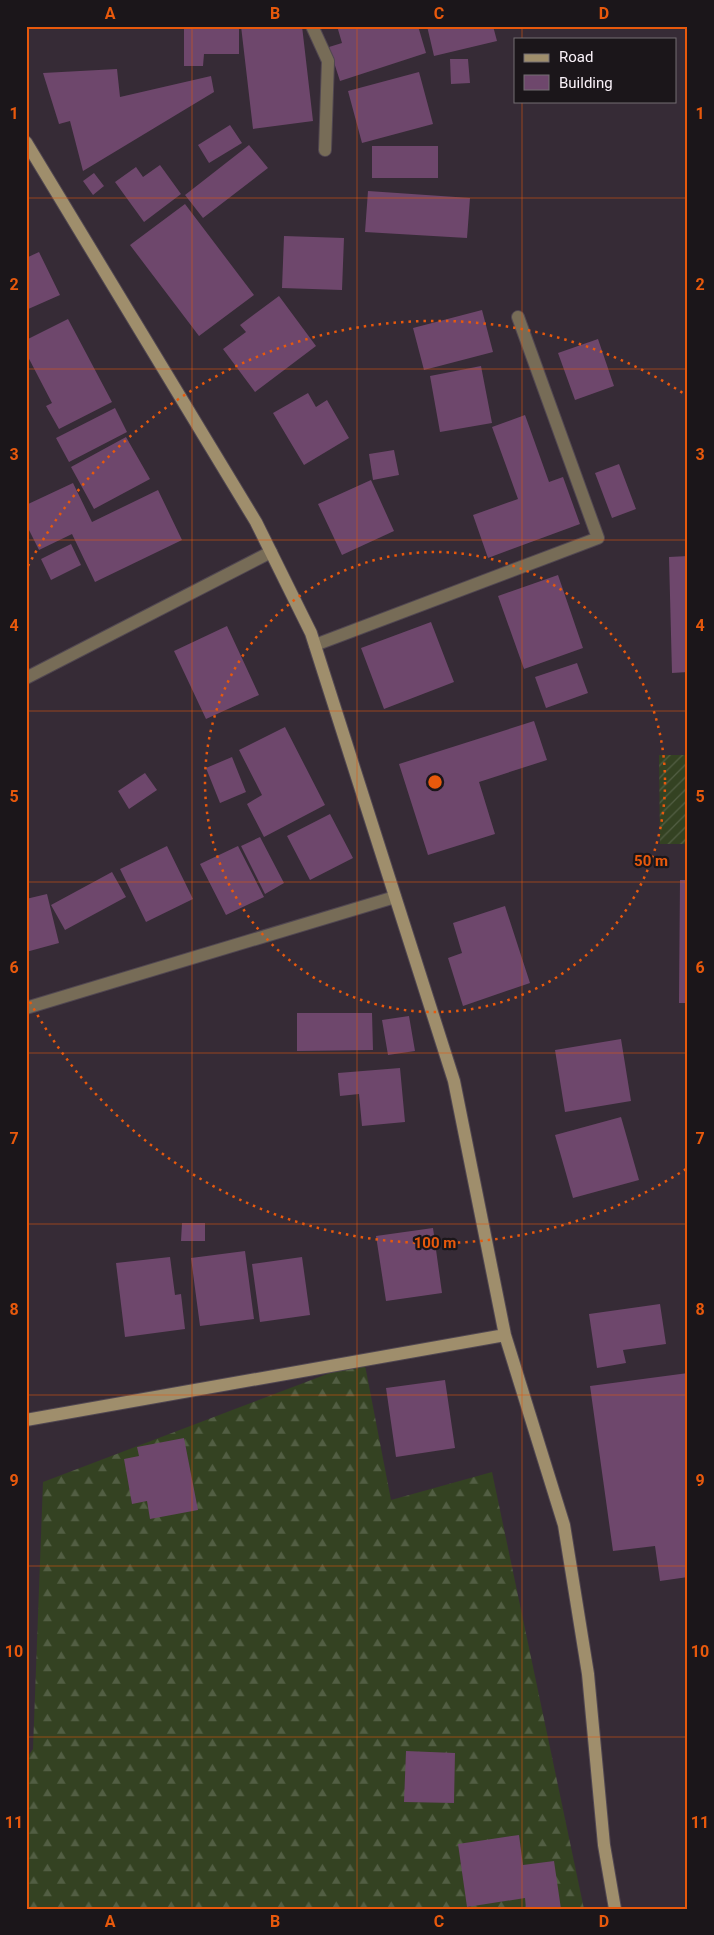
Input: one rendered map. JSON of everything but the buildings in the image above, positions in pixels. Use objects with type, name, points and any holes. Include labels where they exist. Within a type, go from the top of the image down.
[{"type":"street","points":[[312,26],[328,61],[325,150]]},
{"type":"street","points":[[26,142],[251,514],[315,645],[454,1081],[505,1335],[564,1525],[588,1674],[604,1845],[615,1909]]},
{"type":"street","points":[[315,645],[598,538],[518,317]]},
{"type":"street","points":[[26,678],[271,552]]},
{"type":"street","points":[[26,1008],[395,897]]},
{"type":"street","points":[[26,1420],[505,1335]]},
{"type":"green space","points":[[659,755],[688,755],[688,844],[660,844]]},
{"type":"green space","points":[[364,1360],[391,1500],[492,1472],[584,1909],[26,1909],[26,1759],[33,1749],[43,1482]]}]
